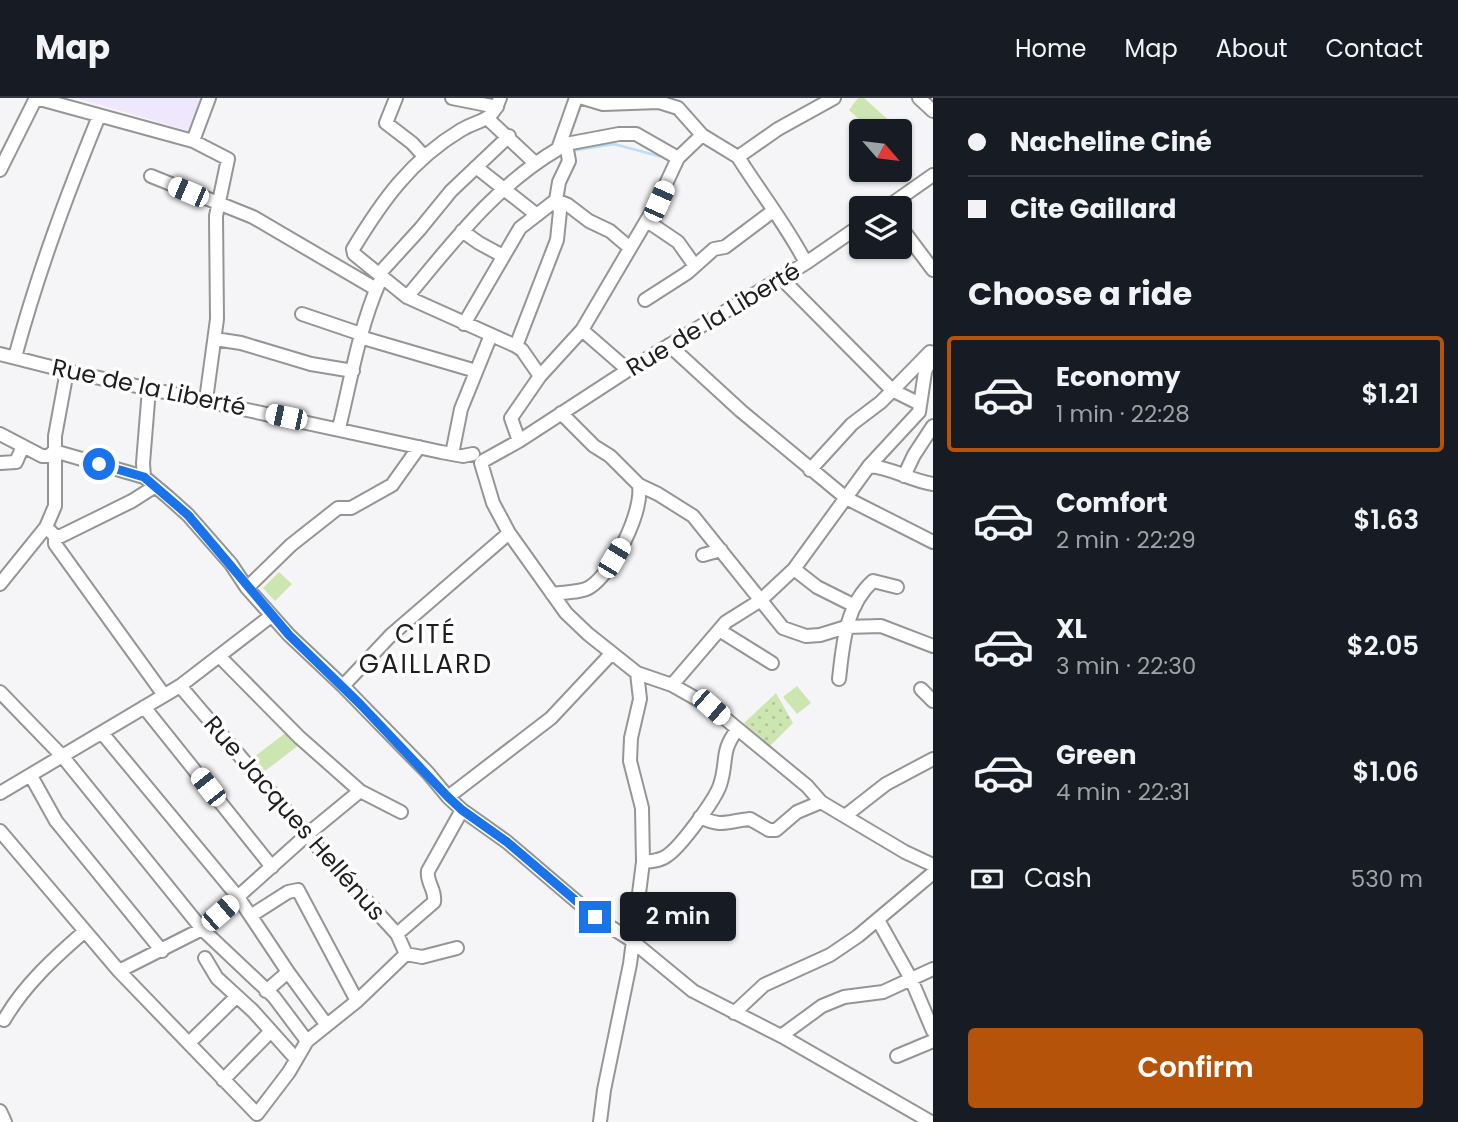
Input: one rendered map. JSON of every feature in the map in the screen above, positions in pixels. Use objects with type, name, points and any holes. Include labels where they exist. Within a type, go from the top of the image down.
[{"type":"street","points":[[0,170],[36,98],[193,141],[228,159],[216,216],[217,319],[206,400]]},
{"type":"street","points":[[193,141],[209,98]]},
{"type":"street","points":[[396,98],[386,123],[424,156]]},
{"type":"street","points":[[379,280],[354,254],[353,249],[383,200],[424,156],[462,129],[488,119],[498,103],[452,98]]},
{"type":"street","points":[[516,346],[556,240],[560,211],[556,200],[559,183],[569,161],[562,146],[576,98]]},
{"type":"street","points":[[583,98],[603,104],[679,103],[702,135],[737,157],[792,235],[806,263]]},
{"type":"street","points":[[737,157],[778,129],[834,98]]},
{"type":"street","points":[[919,98],[933,111]]},
{"type":"street","points":[[15,357],[36,280],[64,200],[99,116]]},
{"type":"street","points":[[488,119],[535,163]]},
{"type":"street","points":[[407,297],[484,206],[535,163],[562,146],[619,134],[636,134],[674,167]]},
{"type":"street","points":[[519,441],[511,418],[540,376],[582,330],[647,221],[674,167],[686,148],[702,135]]},
{"type":"street","points":[[339,428],[361,335],[379,280],[437,205],[509,136]]},
{"type":"street","points":[[476,167],[537,215]]},
{"type":"street","points":[[151,176],[253,217],[379,280],[407,297],[516,346],[522,350],[540,376]]},
{"type":"street","points":[[907,196],[931,181]]},
{"type":"street","points":[[464,324],[520,228],[556,200]]},
{"type":"street","points":[[556,200],[610,231],[631,248]]},
{"type":"street","points":[[645,300],[695,266],[714,249],[725,247],[773,211]]},
{"type":"street","points":[[647,221],[678,242],[695,266]]},
{"type":"street","points":[[462,231],[503,256]]},
{"type":"street","name":"Rue de la Liberté","points":[[0,354],[476,460],[519,441],[628,370],[806,263],[849,233]]},
{"type":"street","points":[[912,242],[933,270]]},
{"type":"street","points":[[781,278],[892,390],[919,403]]},
{"type":"street","points":[[302,314],[476,371]]},
{"type":"street","points":[[582,330],[628,370]]},
{"type":"street","points":[[491,335],[461,409],[476,460],[493,503],[509,533],[577,624],[637,673],[672,685],[711,707],[807,786],[821,802],[905,852],[933,865]]},
{"type":"street","points":[[215,339],[241,343],[311,364],[353,371]]},
{"type":"street","points":[[669,345],[741,411],[846,498],[933,542]]},
{"type":"street","points":[[810,470],[852,424],[933,351]]},
{"type":"street","points":[[672,685],[726,622],[761,600],[794,569],[869,466],[919,412],[925,372],[933,351]]},
{"type":"street","points":[[67,371],[54,451],[55,506],[50,532],[55,544],[164,695]]},
{"type":"street","points":[[144,477],[144,433],[149,389]]},
{"type":"street","points":[[561,413],[639,485],[693,516],[783,628],[806,636],[846,627],[881,626],[932,644]]},
{"type":"street","points":[[904,476],[933,426]]},
{"type":"street","points":[[0,434],[42,456],[49,456],[54,451]]},
{"type":"street","points":[[0,463],[16,462],[23,446]]},
{"type":"street","points":[[247,588],[291,545],[338,508],[351,508],[392,485],[419,447]]},
{"type":"street","points":[[54,451],[144,477],[188,515],[231,564],[271,616],[343,686],[448,797],[507,842],[595,917],[631,940],[694,991],[781,1036],[931,1122]]},
{"type":"street","points":[[869,466],[933,484]]},
{"type":"street","points":[[552,594],[588,589],[605,573],[623,543],[634,516],[640,493],[639,485]]},
{"type":"street","points":[[50,532],[61,536],[132,501],[154,486]]},
{"type":"street","points":[[0,584],[6,566],[50,532]]},
{"type":"street","points":[[343,686],[391,635],[509,533]]},
{"type":"street","points":[[703,555],[721,550]]},
{"type":"street","points":[[794,569],[817,587],[855,606]]},
{"type":"street","points":[[839,679],[846,627],[855,606],[873,581],[897,587]]},
{"type":"street","points":[[0,793],[180,686],[271,616]]},
{"type":"street","points":[[719,630],[772,663]]},
{"type":"street","points":[[448,797],[551,718],[611,654]]},
{"type":"street","points":[[220,657],[299,737],[360,791],[401,813]]},
{"type":"street","points":[[600,1122],[629,964],[643,862],[642,808],[630,761],[631,738],[640,699],[637,673]]},
{"type":"street","name":"Rue Jacques Hellénus","points":[[180,686],[327,858],[397,934],[406,954]]},
{"type":"street","points":[[921,690],[933,701]]},
{"type":"street","points":[[0,692],[63,757],[202,929],[274,997],[307,1041]]},
{"type":"street","points":[[144,707],[272,867]]},
{"type":"street","points":[[643,862],[667,857],[700,817],[719,789],[726,746],[737,730]]},
{"type":"street","points":[[102,733],[252,915],[288,972],[326,1024]]},
{"type":"street","points":[[845,816],[886,784],[933,759]]},
{"type":"street","points":[[31,776],[56,821],[162,951]]},
{"type":"street","points":[[119,971],[202,929],[360,791]]},
{"type":"street","points":[[700,817],[723,825],[750,819],[769,830],[776,830],[797,812],[821,802]]},
{"type":"street","points":[[397,934],[434,902],[435,896],[427,877],[428,871],[462,810]]},
{"type":"street","points":[[0,831],[119,971],[257,1114],[307,1041],[357,1001],[406,954],[422,957],[457,948]]},
{"type":"street","points":[[734,1013],[764,985],[830,955],[878,920],[933,873]]},
{"type":"street","points":[[252,915],[288,892],[298,890],[357,1001]]},
{"type":"street","points":[[878,920],[911,979],[933,1031]]},
{"type":"street","points":[[4,1020],[50,962],[85,931]]},
{"type":"street","points":[[205,958],[217,978],[253,1011],[296,1059]]},
{"type":"street","points":[[781,1036],[822,1006],[844,997],[883,992],[933,968]]},
{"type":"street","points":[[267,992],[288,972]]},
{"type":"street","points":[[189,1043],[236,997]]},
{"type":"street","points":[[223,1080],[270,1032]]},
{"type":"street","points":[[897,1056],[933,1041]]},
{"type":"street","points":[[0,1111],[5,1122]]},
{"type":"shaded area","points":[[77,98],[206,98],[193,132]]},
{"type":"green space","points":[[858,98],[864,98],[887,119],[858,119],[849,110]]},
{"type":"green space","points":[[279,572],[292,584],[275,601],[263,588]]},
{"type":"green space","points":[[797,686],[811,703],[797,714],[783,697]]},
{"type":"green space","points":[[776,693],[793,723],[768,748],[744,723]]},
{"type":"green space","points":[[288,731],[299,745],[265,771],[254,757]]},
{"type":"waterway","points":[[571,151],[614,144],[666,158]]},
{"type":"district","name":"CITÉ GAILLARD","points":[[426,649]]},
{"type":"route","points":[[99,464],[144,477],[168,496],[231,564],[271,616],[343,686],[448,797],[507,842],[595,917]]}]
